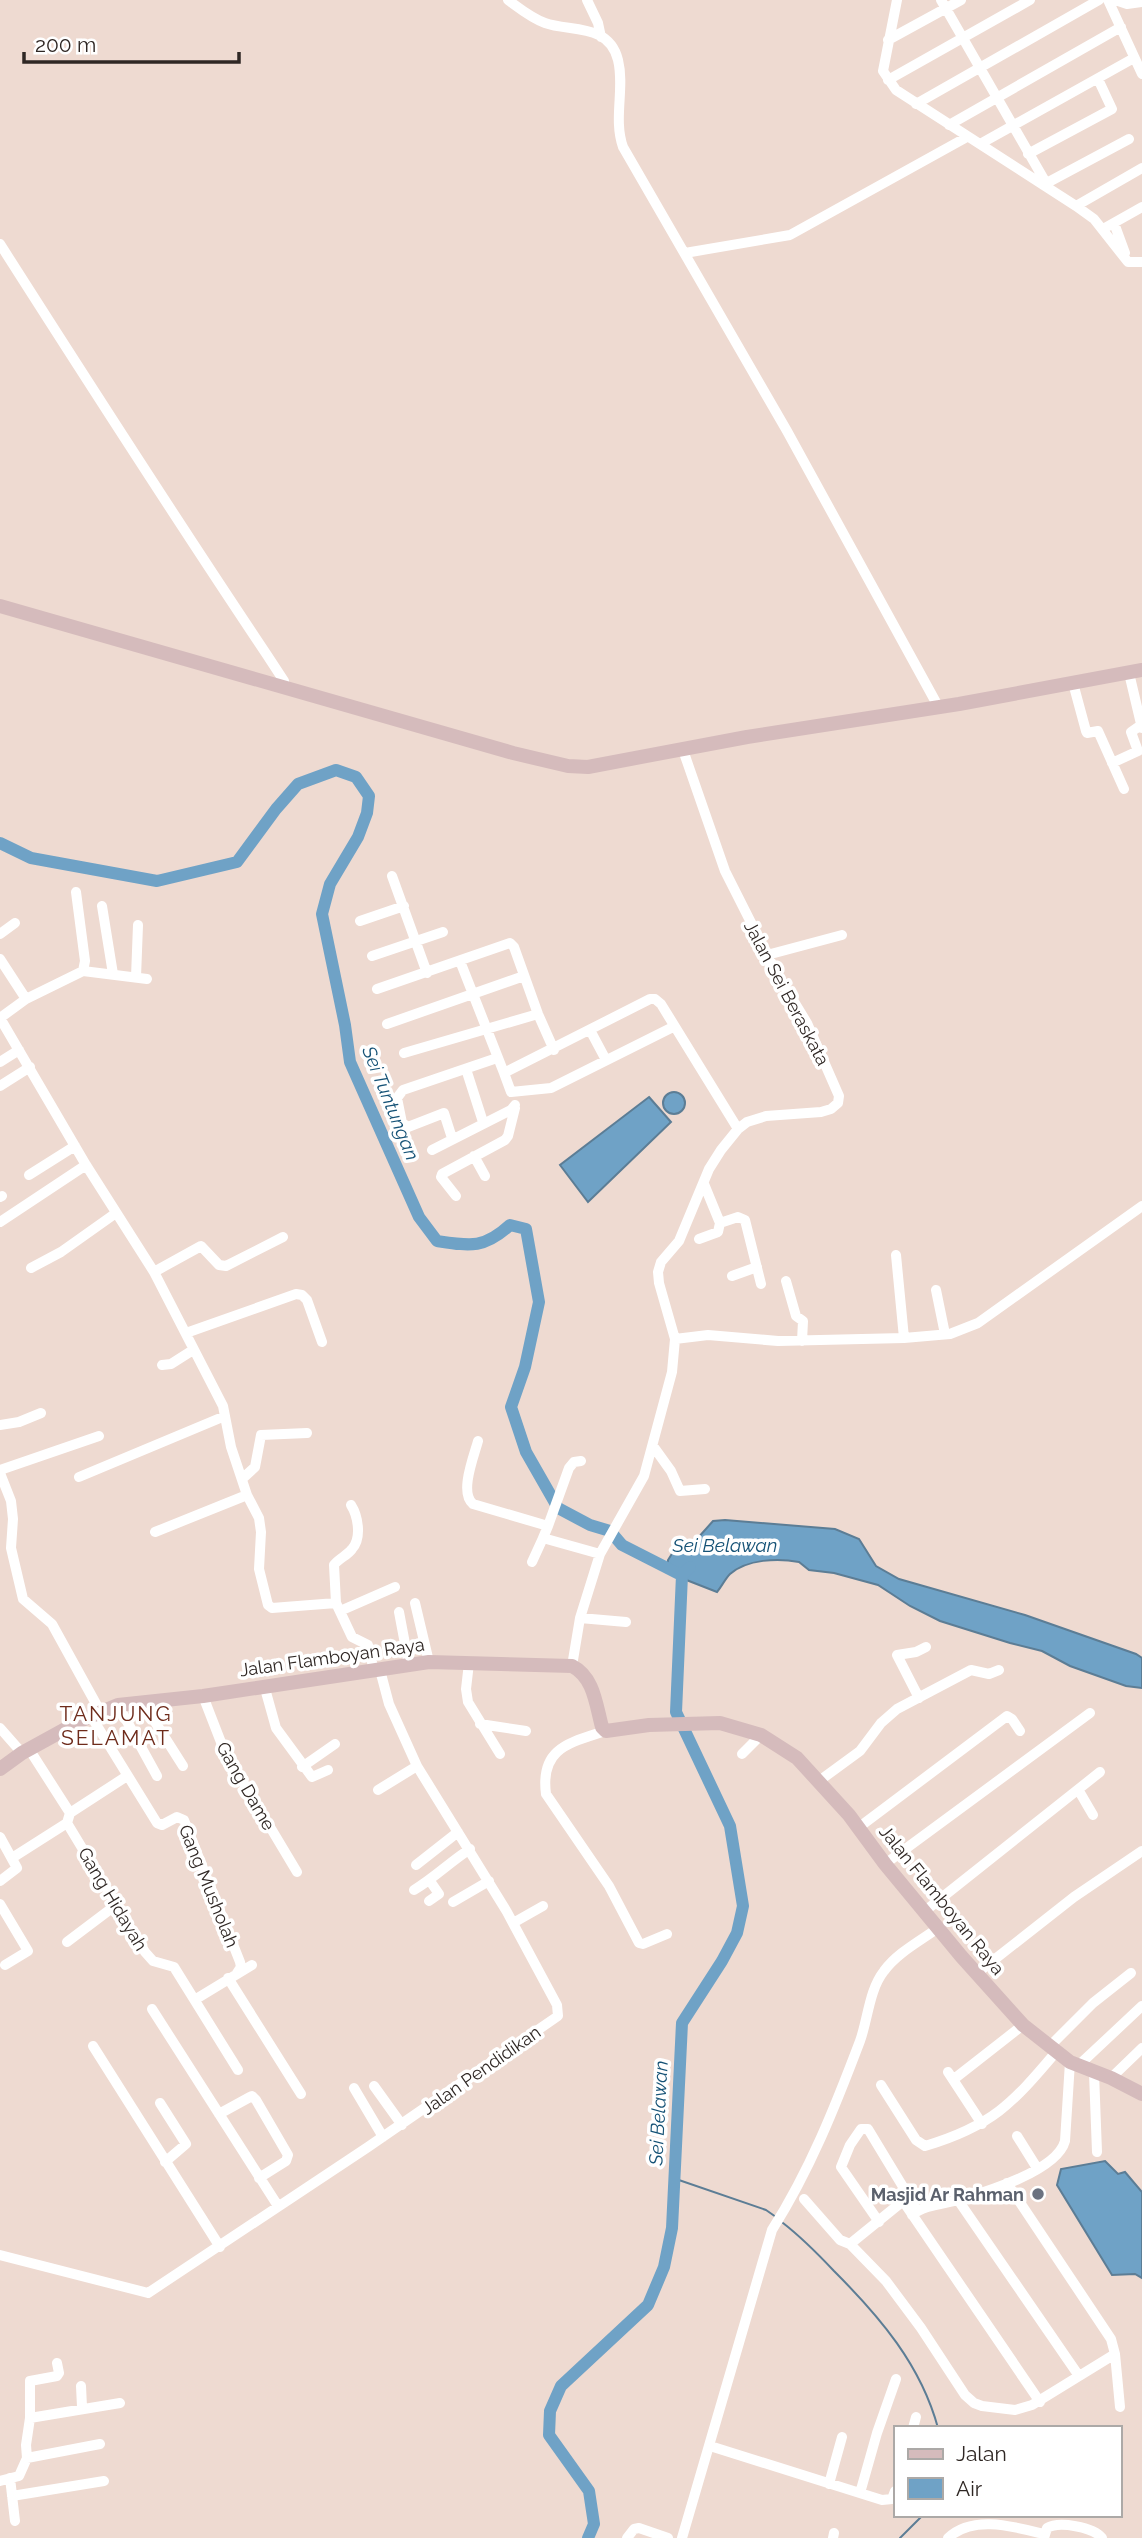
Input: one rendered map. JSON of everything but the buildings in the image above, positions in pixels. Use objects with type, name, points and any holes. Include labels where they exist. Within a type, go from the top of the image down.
[{"type":"main road","points":[[0,606],[568,766],[588,767],[938,706],[1075,692],[1135,682]]},
{"type":"main road","name":"Jalan Flamboyan Raya","points":[[0,1769],[26,1751],[118,1705],[203,1696],[429,1662],[572,1667]]},
{"type":"main road","points":[[572,1667],[582,1672],[590,1686],[601,1727],[605,1731]]},
{"type":"main road","name":"Jalan Flamboyan Raya","points":[[605,1731],[720,1723],[761,1735],[797,1758],[819,1780],[938,1928],[1023,2025],[1053,2050],[1074,2063],[1142,2094]]},
{"type":"street","points":[[508,0],[546,23],[588,30],[601,37],[617,58],[620,135],[623,147],[787,431],[938,706]]},
{"type":"street","points":[[587,0],[598,23],[601,37]]},
{"type":"street","points":[[897,0],[883,71],[895,90],[1076,205],[1137,264]]},
{"type":"street","points":[[888,40],[943,4],[961,0]]},
{"type":"street","points":[[888,80],[1030,0]]},
{"type":"street","points":[[916,104],[1099,0]]},
{"type":"street","points":[[1108,0],[1142,74]]},
{"type":"street","points":[[1115,0],[1127,4],[1142,2]]},
{"type":"street","points":[[943,4],[1045,184]]},
{"type":"street","points":[[949,125],[1121,27]]},
{"type":"street","points":[[980,144],[1134,58]]},
{"type":"street","points":[[1028,154],[1112,109],[1098,79]]},
{"type":"street","points":[[685,253],[790,235],[967,137]]},
{"type":"street","points":[[1045,184],[1129,139]]},
{"type":"street","points":[[1076,205],[1142,168]]},
{"type":"street","points":[[1103,229],[1142,207]]},
{"type":"street","points":[[1114,223],[1137,264]]},
{"type":"street","points":[[0,244],[268,654],[284,681],[285,688]]},
{"type":"street","points":[[1112,764],[1138,751],[1131,732],[1141,727],[1135,682]]},
{"type":"street","points":[[1075,692],[1087,733],[1098,731],[1124,789]]},
{"type":"street","name":"Jalan Sei Beraskata","points":[[572,1667],[580,1618],[600,1554],[644,1476],[672,1371],[675,1339],[658,1272],[661,1262],[680,1241],[721,1150],[735,1132],[747,1122],[766,1116],[831,1110],[838,1103],[839,1096],[807,1024],[767,955],[725,871],[683,750]]},
{"type":"street","points":[[392,876],[427,972]]},
{"type":"street","points":[[76,892],[85,961],[83,971]]},
{"type":"street","points":[[102,906],[113,974]]},
{"type":"street","points":[[360,921],[404,906]]},
{"type":"street","points":[[0,934],[15,923]]},
{"type":"street","points":[[138,925],[141,978],[83,971],[26,999],[0,1018],[86,1165],[154,1272],[214,1389],[225,1416],[231,1447],[247,1496],[259,1518],[259,1569],[268,1605],[272,1608],[338,1607],[395,1587]]},
{"type":"street","points":[[372,956],[443,932]]},
{"type":"street","points":[[767,955],[842,935]]},
{"type":"street","points":[[377,989],[510,943],[514,947],[554,1050]]},
{"type":"street","points":[[0,959],[26,999]]},
{"type":"street","points":[[456,1196],[441,1175],[505,1140],[514,1108],[511,1092],[460,961]]},
{"type":"street","points":[[387,1024],[524,976]]},
{"type":"street","points":[[504,1073],[650,999],[655,999],[661,1004],[735,1132]]},
{"type":"street","points":[[404,1053],[538,1014]]},
{"type":"street","points":[[511,1092],[551,1088],[673,1027]]},
{"type":"street","points":[[590,1030],[606,1060]]},
{"type":"street","points":[[0,1062],[19,1051]]},
{"type":"street","points":[[452,1138],[444,1114],[408,1127],[402,1123],[397,1098],[403,1090],[497,1058]]},
{"type":"street","points":[[0,1086],[30,1068]]},
{"type":"street","points":[[466,1069],[483,1122]]},
{"type":"street","points":[[432,1150],[514,1108]]},
{"type":"street","points":[[29,1175],[75,1146]]},
{"type":"street","points":[[474,1156],[485,1176]]},
{"type":"street","points":[[0,1222],[86,1165]]},
{"type":"street","points":[[699,1239],[718,1232],[720,1223],[704,1184]]},
{"type":"street","points":[[675,1339],[708,1335],[802,1341],[904,1338],[961,1331],[978,1323],[1142,1206]]},
{"type":"street","points":[[31,1268],[61,1252],[116,1213]]},
{"type":"street","points":[[720,1223],[738,1217],[745,1220],[761,1284]]},
{"type":"street","points":[[154,1272],[201,1246],[219,1265],[226,1266],[284,1237]]},
{"type":"street","points":[[896,1255],[904,1338]]},
{"type":"street","points":[[732,1276],[757,1267]]},
{"type":"street","points":[[786,1281],[796,1316],[803,1321],[802,1341]]},
{"type":"street","points":[[936,1290],[944,1334]]},
{"type":"street","points":[[186,1333],[299,1294],[307,1300],[322,1342]]},
{"type":"street","points":[[162,1365],[172,1364],[193,1350]]},
{"type":"street","points":[[0,1425],[41,1413]]},
{"type":"street","points":[[79,1477],[225,1416]]},
{"type":"street","points":[[242,1479],[256,1467],[261,1435],[307,1433]]},
{"type":"street","points":[[0,1509],[11,1501],[0,1472],[99,1436]]},
{"type":"street","points":[[478,1441],[468,1479],[468,1500],[473,1504],[548,1526]]},
{"type":"street","points":[[653,1446],[671,1471],[680,1491],[705,1489]]},
{"type":"street","points":[[532,1562],[571,1465],[581,1461]]},
{"type":"street","points":[[155,1532],[247,1496]]},
{"type":"street","name":"Gang Musholah","points":[[11,1501],[11,1548],[23,1599],[52,1624],[127,1776],[160,1826],[177,1817],[184,1821],[240,1962],[241,1967],[233,1975]]},
{"type":"street","points":[[338,1607],[334,1565],[352,1550],[356,1539],[357,1515],[351,1505]]},
{"type":"street","points":[[543,1538],[600,1554]]},
{"type":"street","points":[[415,1603],[429,1662]]},
{"type":"street","name":"Jalan Pendidikan","points":[[0,2255],[148,2293],[383,2137],[558,2016],[557,2005],[513,1923],[417,1766],[389,1704],[368,1645],[352,1637],[338,1607]]},
{"type":"street","points":[[399,1612],[409,1665]]},
{"type":"street","points":[[580,1618],[626,1622]]},
{"type":"street","points":[[919,1698],[897,1655],[926,1647]]},
{"type":"street","points":[[469,1663],[466,1696],[500,1754]]},
{"type":"street","points":[[819,1780],[860,1751],[890,1714],[971,1670],[989,1674],[999,1670]]},
{"type":"street","points":[[264,1685],[276,1728],[302,1767],[312,1777],[328,1770]]},
{"type":"street","name":"Gang Dame","points":[[203,1696],[208,1715],[224,1750],[297,1872]]},
{"type":"street","points":[[143,1703],[183,1766]]},
{"type":"street","points":[[118,1705],[157,1776]]},
{"type":"street","points":[[885,1864],[1090,1713]]},
{"type":"street","points":[[858,1828],[1007,1716],[1020,1731]]},
{"type":"street","points":[[480,1724],[526,1731]]},
{"type":"street","name":"Gang Hidayah","points":[[0,1728],[26,1751],[69,1818],[116,1905],[150,1959],[174,1967],[239,2070]]},
{"type":"street","points":[[605,1731],[570,1742],[549,1760],[544,1780],[546,1794],[609,1886],[639,1943],[643,1944],[667,1934]]},
{"type":"street","points":[[742,1754],[761,1735]]},
{"type":"street","points":[[302,1767],[335,1744]]},
{"type":"street","points":[[378,1790],[417,1766]]},
{"type":"street","points":[[925,1911],[1100,1772]]},
{"type":"street","points":[[12,1858],[127,1776]]},
{"type":"street","points":[[1079,1791],[1093,1815]]},
{"type":"street","points":[[416,1865],[458,1832]]},
{"type":"street","points":[[0,1837],[17,1869],[0,1881]]},
{"type":"street","points":[[414,1890],[430,1881],[438,1871],[470,1849]]},
{"type":"street","points":[[976,1973],[1074,1897],[1142,1851]]},
{"type":"street","points":[[429,1901],[439,1894],[430,1881]]},
{"type":"street","points":[[453,1902],[489,1881]]},
{"type":"street","points":[[67,1942],[116,1905]]},
{"type":"street","points":[[1,1906],[28,1951],[5,1965]]},
{"type":"street","points":[[513,1923],[543,1906]]},
{"type":"street","points":[[682,2538],[772,2230],[799,2186],[829,2122],[883,1972],[902,1953],[938,1928]]},
{"type":"street","points":[[196,1998],[252,1965]]},
{"type":"street","points":[[881,2085],[919,2144],[925,2146],[942,2141],[982,2124],[1022,2092],[1093,2003],[1131,1973]]},
{"type":"street","points":[[233,1975],[301,2094]]},
{"type":"street","points":[[915,2213],[1007,2183],[1056,2157],[1063,2148],[1074,2063],[1142,2006]]},
{"type":"street","points":[[152,2009],[278,2206]]},
{"type":"street","points":[[982,2124],[951,2075],[982,2059],[1023,2025]]},
{"type":"street","points":[[93,2046],[220,2247]]},
{"type":"street","points":[[1111,2078],[1142,2048]]},
{"type":"street","points":[[1094,2073],[1097,2152]]},
{"type":"street","points":[[374,2086],[402,2124]]},
{"type":"street","points":[[354,2088],[383,2137]]},
{"type":"street","points":[[219,2114],[250,2096],[256,2100],[288,2155],[285,2161],[259,2178]]},
{"type":"street","points":[[160,2103],[186,2144],[165,2162]]},
{"type":"street","points":[[878,2222],[841,2167],[850,2145],[861,2129],[868,2129],[906,2199],[1040,2402]]},
{"type":"street","points":[[1017,2136],[1037,2168]]},
{"type":"street","points":[[1007,2183],[1111,2339],[1120,2407]]},
{"type":"street","points":[[804,2199],[840,2240],[850,2244],[886,2281],[965,2395],[974,2403],[1015,2410],[1040,2402],[1115,2354]]},
{"type":"street","points":[[850,2244],[906,2199]]},
{"type":"street","points":[[958,2200],[1079,2376]]},
{"type":"street","points":[[15,2521],[12,2496],[5,2480],[22,2473],[27,2458],[30,2381],[57,2376],[57,2363]]},
{"type":"street","points":[[860,2493],[896,2379]]},
{"type":"street","points":[[81,2386],[82,2407]]},
{"type":"street","points":[[30,2418],[82,2407],[120,2403]]},
{"type":"street","points":[[829,2484],[842,2437]]},
{"type":"street","points":[[27,2458],[100,2444]]},
{"type":"street","points":[[710,2446],[887,2501],[892,2499],[894,2494]]},
{"type":"street","points":[[12,2496],[104,2481]]},
{"type":"street","points":[[948,2538],[958,2530],[991,2524],[1044,2536],[1046,2528],[1054,2525],[1091,2530],[1102,2538]]},
{"type":"street","points":[[627,2538],[634,2529],[639,2528],[668,2538]]},
{"type":"water","points":[[674,1092],[682,1095],[685,1103],[682,1111],[674,1114],[666,1111],[663,1103],[666,1095]]},
{"type":"water","points":[[649,1097],[671,1122],[588,1202],[560,1165]]},
{"type":"water","name":"Sei Belawan","points":[[713,1521],[835,1529],[859,1539],[876,1566],[899,1579],[1025,1615],[1136,1654],[1142,1658],[1142,1688],[1126,1686],[1070,1666],[1042,1651],[940,1621],[878,1585],[834,1573],[809,1570],[799,1562],[772,1560],[745,1565],[730,1574],[717,1592],[666,1572],[668,1560],[678,1544],[697,1539]]},
{"type":"water","points":[[1105,2161],[1118,2174],[1125,2172],[1142,2192],[1142,2278],[1135,2274],[1112,2275],[1057,2185],[1061,2169]]},
{"type":"waterway","name":"Sei Tuntungan","points":[[0,843],[31,858],[157,881],[237,862],[298,784],[336,770],[356,777],[369,796],[367,813],[358,837],[330,884],[322,914],[350,1062],[419,1217],[437,1241],[476,1244],[501,1233],[510,1225],[526,1229],[539,1302],[525,1367],[511,1407],[526,1452],[558,1508],[590,1525],[610,1531],[622,1545],[679,1574]]},
{"type":"waterway","name":"Sei Belawan","points":[[588,2538],[594,2524],[589,2491],[549,2435],[550,2411],[561,2386],[648,2305],[664,2267],[672,2228],[682,2023],[737,1933],[743,1906],[730,1826],[676,1712],[682,1575],[690,1567]]},
{"type":"waterway","points":[[673,2178],[766,2210],[776,2217]]},
{"type":"waterway","points":[[783,2223],[822,2258],[883,2324],[921,2383],[937,2426]]},
{"type":"waterway","points":[[900,2538],[921,2517]]},
{"type":"place","name":"Masjid Ar Rahman","points":[[1038,2194]]},
{"type":"district","name":"TANJUNG SELAMAT","points":[[116,1725]]}]
